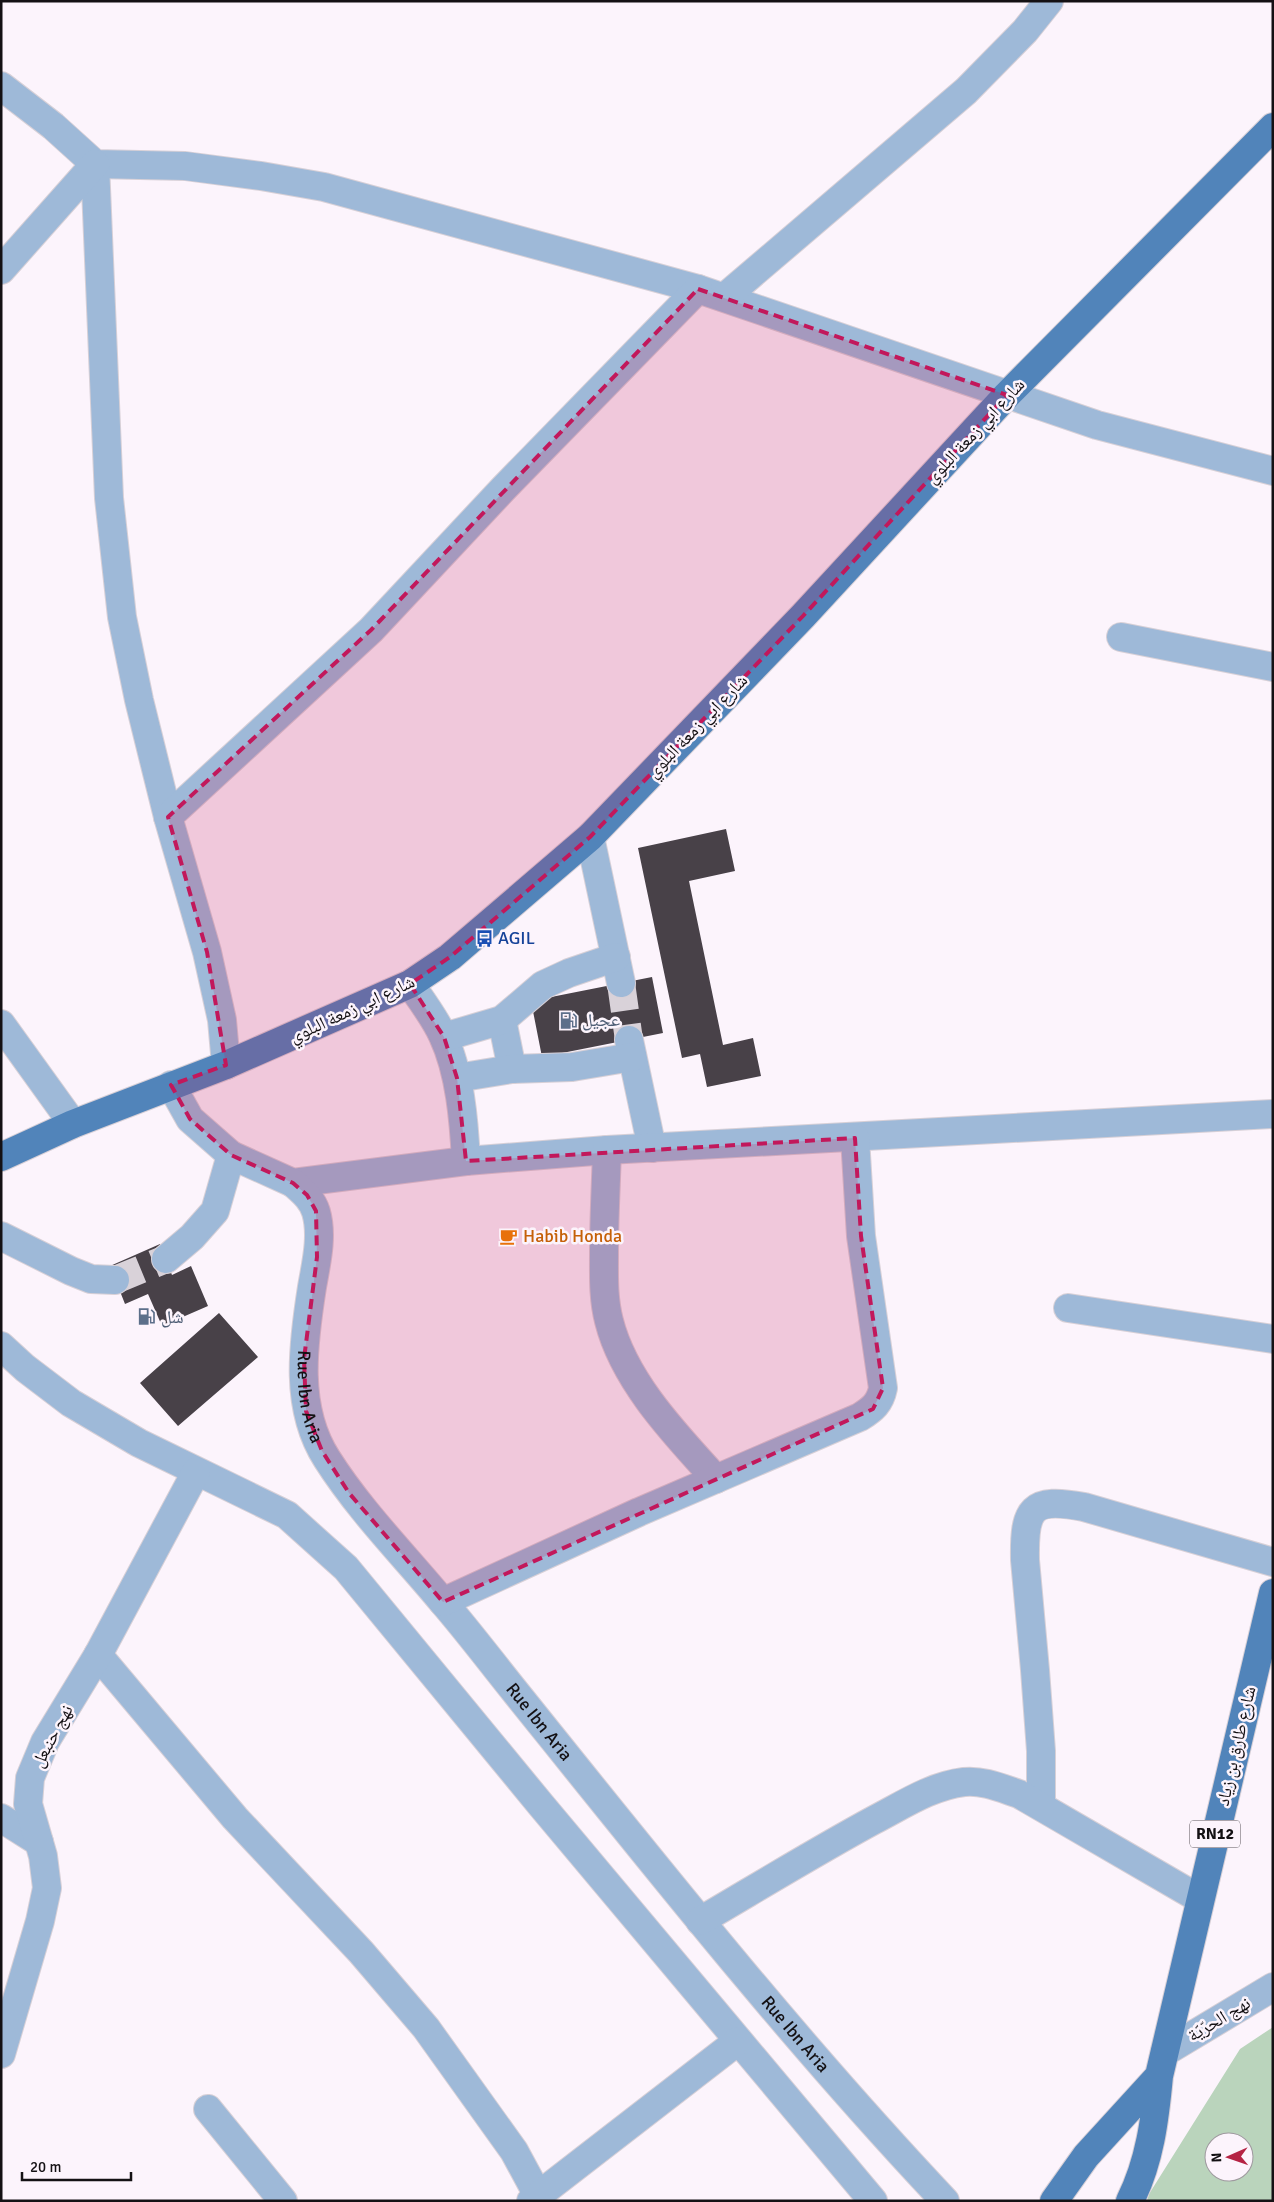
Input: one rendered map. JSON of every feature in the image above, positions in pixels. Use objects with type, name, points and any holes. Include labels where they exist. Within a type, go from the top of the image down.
[{"type":"main road","name":"شارع ابي زمعة البلوي","points":[[1,1157],[73,1124],[226,1065],[410,984],[450,957],[590,837],[803,616],[1007,395],[1273,127]]},
{"type":"main road","name":"شارع طارق بن زياد","points":[[1130,2201],[1141,2178],[1154,2128],[1162,2064],[1273,1593]]},
{"type":"main road","name":"شارع طارق بن زياد","points":[[1054,2201],[1086,2156],[1162,2064]]},
{"type":"street","points":[[725,297],[966,91],[1025,31],[1049,1]]},
{"type":"street","points":[[1,86],[53,126],[95,164],[185,166],[324,187],[725,297],[1097,425],[1273,471]]},
{"type":"street","points":[[1,270],[95,164]]},
{"type":"street","points":[[95,164],[109,498],[120,597],[138,700],[168,817],[208,952],[222,1020],[226,1065]]},
{"type":"street","points":[[168,817],[371,630],[503,488],[698,289]]},
{"type":"street","points":[[1121,637],[1273,667]]},
{"type":"street","points":[[590,837],[621,983]]},
{"type":"street","points":[[444,1037],[502,1020],[543,985],[569,973],[616,957]]},
{"type":"street","points":[[410,984],[426,1006],[444,1037],[457,1078],[464,1118],[466,1161]]},
{"type":"street","points":[[502,1020],[512,1069]]},
{"type":"street","points":[[1,1024],[73,1124]]},
{"type":"street","points":[[457,1078],[512,1069],[572,1067],[631,1048],[652,1148]]},
{"type":"street","points":[[171,1085],[190,1119],[232,1155],[293,1183],[466,1161],[607,1150],[1273,1114]]},
{"type":"street","points":[[443,1602],[639,1512],[860,1417],[873,1409],[881,1400],[884,1388],[861,1236],[855,1138]]},
{"type":"street","points":[[607,1150],[604,1287],[608,1320],[618,1347],[644,1392],[668,1427],[716,1479]]},
{"type":"street","points":[[166,1260],[192,1238],[215,1211],[232,1155]]},
{"type":"street","name":"Rue Ibn Aria","points":[[293,1183],[307,1195],[316,1210],[319,1230],[318,1257],[309,1306],[304,1359],[306,1411],[322,1451],[348,1493],[443,1602],[700,1921],[850,2099],[945,2201]]},
{"type":"street","points":[[1,1236],[91,1279],[116,1280]]},
{"type":"street","points":[[1068,1308],[1273,1339]]},
{"type":"street","points":[[1,1346],[25,1368],[71,1403],[139,1443],[287,1515],[346,1568],[873,2201]]},
{"type":"street","name":"نهج حنبعل","points":[[1,2054],[40,1921],[47,1888],[44,1856],[28,1804],[30,1778],[45,1742],[98,1655],[196,1472]]},
{"type":"street","points":[[1041,1806],[1041,1751],[1024,1531],[1030,1517],[1038,1507],[1048,1503],[1084,1507],[1273,1562]]},
{"type":"street","points":[[98,1655],[235,1818],[361,1952],[426,2028],[514,2151],[536,2199],[738,2041]]},
{"type":"street","points":[[700,1921],[926,1792],[943,1785],[966,1782],[986,1783],[1019,1794],[1200,1898]]},
{"type":"street","points":[[1,1818],[39,1842]]},
{"type":"street","name":"نهج الحرّيّة","points":[[1162,2064],[1273,1987]]},
{"type":"street","points":[[208,2110],[283,2201]]},
{"type":"highlighted area","points":[[698,289],[1007,395],[803,616],[590,837],[450,957],[410,984],[444,1037],[457,1078],[466,1161],[855,1138],[861,1236],[883,1388],[873,1409],[443,1602],[349,1493],[322,1451],[306,1411],[304,1359],[317,1257],[316,1211],[307,1195],[293,1183],[231,1155],[190,1119],[171,1085],[226,1065],[207,952],[168,817],[371,630]]},
{"type":"green space","points":[[1273,2027],[1273,2201],[1147,2201],[1149,2194],[1240,2049]]},
{"type":"building","points":[[726,829],[735,871],[689,881],[723,1045],[753,1038],[761,1076],[707,1087],[700,1054],[682,1058],[638,848]]},
{"type":"building","points":[[652,977],[663,1033],[542,1057],[531,1001]]},
{"type":"building","points":[[160,1244],[172,1275],[191,1266],[208,1306],[162,1326],[148,1294],[125,1304],[110,1266]]},
{"type":"building","points":[[219,1313],[258,1357],[178,1426],[140,1383]]},
{"type":"tunnel","points":[[621,983],[629,1040]]},
{"type":"tunnel","points":[[115,1280],[166,1259]]},
{"type":"place","name":"AGIL","points":[[484,938]]},
{"type":"place","name":"عجيل","points":[[568,1020]]},
{"type":"place","name":"Habib Honda","points":[[509,1236]]},
{"type":"place","name":"شل","points":[[147,1317]]}]
